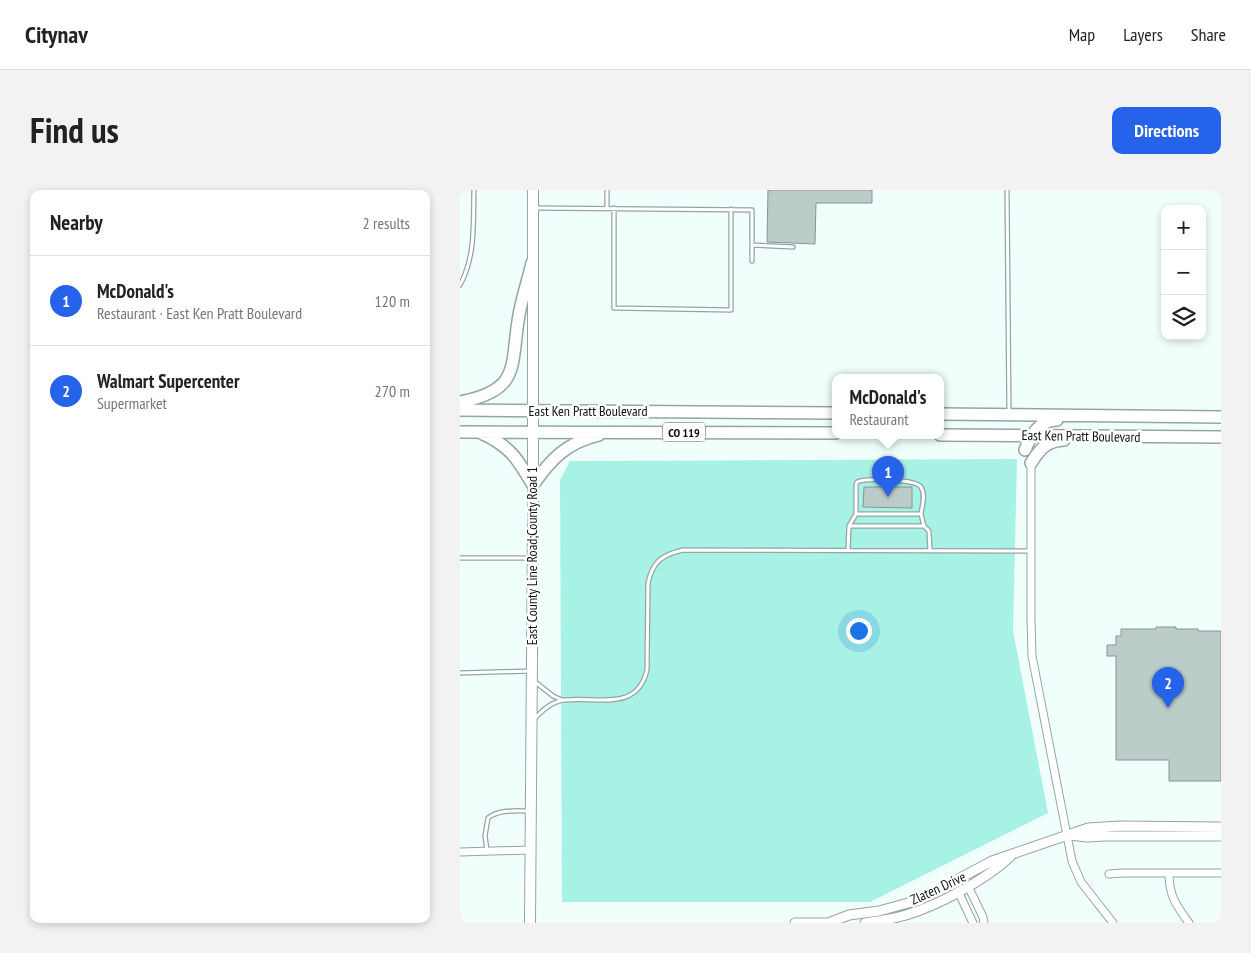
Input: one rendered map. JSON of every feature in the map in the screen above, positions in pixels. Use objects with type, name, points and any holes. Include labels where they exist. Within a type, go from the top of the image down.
[{"type":"highway","points":[[460,402],[493,393],[503,383],[512,368],[516,353],[519,316],[532,263]]},
{"type":"highway","name":"East Ken Pratt Boulevard","points":[[460,410],[832,413]]},
{"type":"highway","name":"East Ken Pratt Boulevard","points":[[944,414],[1221,417]]},
{"type":"highway","points":[[1025,450],[1030,436],[1048,420],[1221,421]]},
{"type":"highway","name":"East Ken Pratt Boulevard","points":[[460,432],[832,433]]},
{"type":"highway","points":[[477,432],[497,440],[509,450],[533,485],[546,466],[560,452],[573,444],[593,436],[613,432]]},
{"type":"highway","name":"East Ken Pratt Boulevard","points":[[944,435],[1221,437]]},
{"type":"highway","points":[[944,435],[1016,444],[1025,450],[1031,464]]},
{"type":"highway","points":[[1031,464],[1041,448],[1056,440],[1128,437]]},
{"type":"main road","name":"East County Line Road;County Road 1","points":[[530,923],[533,558],[533,190]]},
{"type":"street","points":[[1031,464],[1032,656],[1072,861],[1081,882],[1113,923]]},
{"type":"street","name":"Zlaten Drive","points":[[795,923],[835,922],[849,915],[920,900],[992,861],[1088,828],[1103,826],[1221,827]]},
{"type":"street","name":"Zlaten Drive","points":[[1067,835],[1087,837],[1221,836]]},
{"type":"street","points":[[460,852],[530,850]]},
{"type":"street","name":"Zlaten Drive","points":[[865,923],[905,915],[923,909],[998,868],[1013,854]]},
{"type":"street","points":[[1109,874],[1122,872],[1221,873]]},
{"type":"street","points":[[1169,873],[1169,886],[1174,902],[1189,923]]},
{"type":"street","points":[[968,886],[984,923]]},
{"type":"street","points":[[958,891],[972,923]]},
{"type":"street","points":[[967,912],[977,906]]},
{"type":"lane","points":[[460,285],[467,270],[472,250],[474,190]]},
{"type":"lane","points":[[607,190],[607,208]]},
{"type":"lane","points":[[1007,190],[1010,415]]},
{"type":"lane","points":[[533,208],[752,210],[752,261]]},
{"type":"lane","points":[[614,208],[614,308],[731,310],[731,209]]},
{"type":"lane","points":[[752,245],[793,247]]},
{"type":"lane","points":[[848,550],[849,526],[856,514],[856,485],[857,482],[865,480],[910,481],[922,488],[924,496],[921,514],[924,526],[929,530],[930,551]]},
{"type":"lane","points":[[856,514],[921,514]]},
{"type":"lane","points":[[849,526],[924,526]]},
{"type":"lane","points":[[531,721],[547,706],[562,700],[620,699],[630,697],[638,689],[644,680],[647,670],[648,582],[650,572],[663,557],[683,550],[1031,551]]},
{"type":"lane","points":[[460,558],[533,558]]},
{"type":"lane","points":[[460,673],[506,671],[532,675],[553,696],[562,700]]},
{"type":"lane","points":[[487,851],[485,836],[488,818],[493,814],[505,811],[531,811]]},
{"type":"green space","points":[[1017,459],[1013,631],[1048,813],[870,902],[562,902],[560,480],[570,461]]},
{"type":"building","points":[[768,190],[872,190],[872,203],[816,203],[815,244],[767,242]]},
{"type":"building","points":[[864,487],[912,487],[912,508],[863,507]]},
{"type":"building","points":[[1156,627],[1221,631],[1221,781],[1169,781],[1169,760],[1116,760],[1116,656],[1107,656],[1107,645],[1116,645],[1116,636],[1121,636],[1121,629],[1156,629]]},
{"type":"place","name":"McDonald's","points":[[888,497]]},
{"type":"place","name":"Walmart Supercenter","points":[[1168,708]]}]
